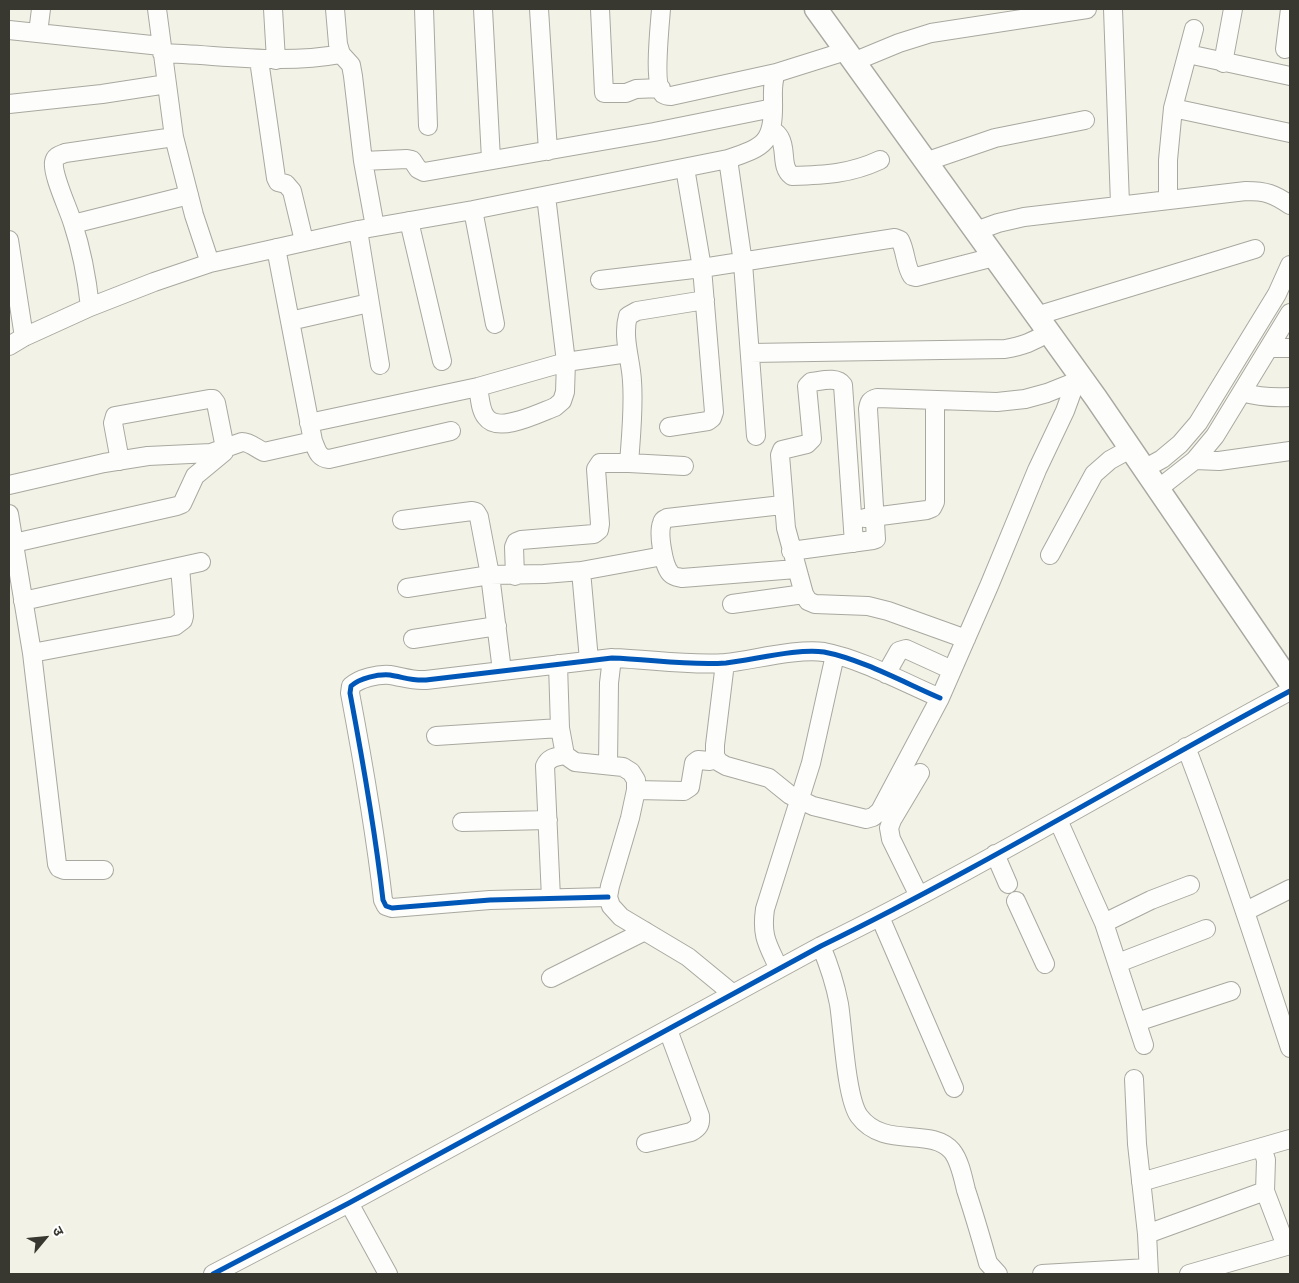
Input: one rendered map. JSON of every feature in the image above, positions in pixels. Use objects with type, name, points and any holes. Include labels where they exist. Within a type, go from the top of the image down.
[{"type":"main road","points":[[816,9],[1042,324],[1079,380],[1158,488],[1290,682]]},
{"type":"street","points":[[38,33],[40,9]]},
{"type":"street","points":[[157,9],[174,137],[189,195],[210,263]]},
{"type":"street","points":[[273,9],[276,60]]},
{"type":"street","points":[[335,9],[338,44],[354,76],[363,161],[369,303],[380,365]]},
{"type":"street","points":[[424,9],[428,126]]},
{"type":"street","points":[[483,9],[491,159]]},
{"type":"street","points":[[539,9],[548,151]]},
{"type":"street","points":[[600,9],[604,93],[626,93],[636,89],[660,88]]},
{"type":"street","points":[[661,9],[658,54],[660,88],[665,96],[850,56],[899,43],[971,17],[1087,9]]},
{"type":"street","points":[[1113,9],[1120,204]]},
{"type":"street","points":[[1223,63],[1233,9]]},
{"type":"street","points":[[1285,49],[1290,9]]},
{"type":"street","points":[[1168,199],[1168,151],[1173,108],[1194,29]]},
{"type":"street","points":[[9,30],[162,50],[259,60],[317,59],[342,54]]},
{"type":"street","points":[[1188,54],[1290,76]]},
{"type":"street","points":[[259,60],[276,178],[278,182],[290,187],[292,191],[304,241]]},
{"type":"street","points":[[9,346],[24,337],[90,307],[210,263],[367,228],[473,210],[728,160],[756,150],[767,140],[771,129],[773,108],[772,82],[776,73]]},
{"type":"street","points":[[9,104],[102,94],[167,84]]},
{"type":"street","points":[[363,161],[412,160],[418,169],[424,172],[491,159],[548,151],[773,108]]},
{"type":"street","points":[[1173,108],[1290,133]]},
{"type":"street","points":[[926,162],[994,138],[1085,120]]},
{"type":"street","points":[[771,129],[780,136],[783,145],[785,167],[792,176],[846,172],[863,168],[880,160]]},
{"type":"street","points":[[90,307],[86,279],[73,224],[53,164],[55,158],[59,155],[174,137]]},
{"type":"street","points":[[728,160],[743,263],[756,436]]},
{"type":"street","points":[[669,427],[708,421],[712,418],[714,412],[702,268],[685,168]]},
{"type":"street","points":[[976,231],[998,223],[1024,217],[1120,204],[1246,191],[1261,191],[1273,194],[1290,205]]},
{"type":"street","points":[[73,224],[189,195]]},
{"type":"street","points":[[478,387],[482,409],[486,417],[493,424],[512,422],[555,407],[562,401],[565,392],[566,362],[546,196]]},
{"type":"street","points":[[473,210],[495,324]]},
{"type":"street","points":[[409,221],[442,361]]},
{"type":"street","points":[[600,280],[743,263],[895,238],[900,240],[909,272],[912,276],[916,277],[994,257]]},
{"type":"street","points":[[9,240],[24,337]]},
{"type":"street","points":[[276,248],[309,422],[313,441],[319,455],[329,459],[451,431]]},
{"type":"street","points":[[750,353],[1020,347],[1033,342],[1042,324],[1256,249]]},
{"type":"street","points":[[1144,469],[1162,459],[1180,444],[1198,423],[1277,294],[1290,265]]},
{"type":"street","points":[[629,463],[632,381],[625,326],[628,316],[637,311],[705,300]]},
{"type":"street","points":[[290,321],[369,303]]},
{"type":"street","points":[[1158,488],[1195,460],[1215,436],[1290,313]]},
{"type":"street","points":[[1268,348],[1290,348]]},
{"type":"street","points":[[309,422],[478,387],[566,362],[628,353]]},
{"type":"street","points":[[854,543],[843,385],[840,381],[836,380],[811,382],[807,384],[812,439],[807,444],[782,450],[780,455],[782,504],[791,551],[804,594],[808,601],[814,604],[868,606],[888,611],[966,639]]},
{"type":"street","points":[[791,551],[854,543],[876,538],[869,403],[872,399],[997,402],[1025,399],[1079,380]]},
{"type":"street","points":[[715,756],[719,762],[726,766],[768,778],[800,801],[813,806],[866,819],[874,817],[880,811],[940,698],[1038,470],[1079,380]]},
{"type":"street","points":[[1242,392],[1257,397],[1290,397]]},
{"type":"street","points":[[14,543],[182,504],[195,476],[224,452],[225,448],[216,403],[213,399],[209,399],[115,416],[112,423],[120,460]]},
{"type":"street","points":[[853,520],[932,508],[935,502],[935,400]]},
{"type":"street","points":[[9,484],[120,460],[173,454],[195,455],[211,453],[242,442],[247,442],[257,450],[264,452],[313,441]]},
{"type":"street","points":[[1050,555],[1094,474],[1110,460],[1130,449]]},
{"type":"street","points":[[1195,460],[1219,461],[1290,451]]},
{"type":"street","points":[[515,576],[514,547],[516,542],[594,534],[599,530],[597,465],[604,462],[684,466]]},
{"type":"street","points":[[782,504],[667,518],[661,525],[663,556],[667,569],[673,576],[682,578],[796,569]]},
{"type":"street","points":[[402,520],[476,512],[479,517],[490,575],[502,671]]},
{"type":"street","points":[[9,514],[32,654],[57,864],[59,868],[64,870],[104,870]]},
{"type":"street","points":[[406,588],[490,575],[515,576],[581,571],[663,556]]},
{"type":"street","points":[[23,601],[201,562]]},
{"type":"street","points":[[32,654],[180,624],[184,616],[180,567]]},
{"type":"street","points":[[581,571],[589,660]]},
{"type":"street","points":[[732,604],[804,594]]},
{"type":"street","points":[[413,639],[497,626]]},
{"type":"street","points":[[886,674],[902,649],[906,649],[952,670]]},
{"type":"street","points":[[608,897],[490,900],[392,908],[386,906],[383,900],[366,776],[350,693],[351,686],[356,682],[376,676],[389,675],[412,681],[426,680],[612,658],[643,659],[695,665],[726,663],[802,652],[822,652],[886,674],[940,698]]},
{"type":"street","points":[[779,969],[765,938],[762,925],[765,909],[800,801],[820,726],[835,655]]},
{"type":"street","points":[[608,765],[609,698],[612,658]]},
{"type":"street","points":[[636,790],[684,791],[690,787],[694,763],[698,760],[710,761],[715,756],[726,663]]},
{"type":"street","points":[[558,664],[560,728],[565,755],[575,762],[623,767],[631,772],[636,780],[636,790],[630,818],[610,886],[608,897],[611,906],[621,917],[688,957],[733,994]]},
{"type":"street","points":[[213,1274],[350,1203],[821,946],[919,896],[1290,691]]},
{"type":"street","points":[[436,736],[560,728]]},
{"type":"street","points":[[1186,747],[1246,911],[1290,1048]]},
{"type":"street","points":[[551,898],[545,766],[553,758],[565,755]]},
{"type":"street","points":[[919,896],[891,839],[889,828],[920,773]]},
{"type":"street","points":[[462,822],[548,820]]},
{"type":"street","points":[[1058,820],[1104,923],[1144,1044]]},
{"type":"street","points":[[996,854],[1008,884]]},
{"type":"street","points":[[1104,923],[1151,900],[1190,885]]},
{"type":"street","points":[[1246,911],[1290,890]]},
{"type":"street","points":[[1016,901],[1044,964]]},
{"type":"street","points":[[880,917],[954,1088]]},
{"type":"street","points":[[1118,962],[1206,929]]},
{"type":"street","points":[[550,978],[645,931]]},
{"type":"street","points":[[821,946],[834,981],[851,1094],[857,1114],[869,1128],[888,1135],[928,1139],[941,1143],[952,1151],[960,1167],[988,1263],[998,1274]]},
{"type":"street","points":[[1137,1022],[1231,990]]},
{"type":"street","points":[[646,1143],[691,1132],[701,1124],[700,1116],[668,1030]]},
{"type":"street","points":[[1042,1274],[1148,1271],[1147,1234],[1137,1144],[1134,1079]]},
{"type":"street","points":[[1141,1182],[1289,1140]]},
{"type":"street","points":[[1189,1274],[1288,1245],[1265,1191],[1266,1160],[1262,1148]]},
{"type":"street","points":[[1147,1234],[1265,1191]]},
{"type":"street","points":[[350,1203],[388,1274]]},
{"type":"cycle path","points":[[608,897],[490,900],[392,908],[386,906],[383,900],[368,796],[350,693],[351,686],[369,677],[380,675],[426,680],[612,658],[711,664],[813,651],[838,655],[853,660],[940,698]]},
{"type":"cycle path","points":[[213,1274],[349,1203],[821,946],[940,885],[1290,691]]}]
